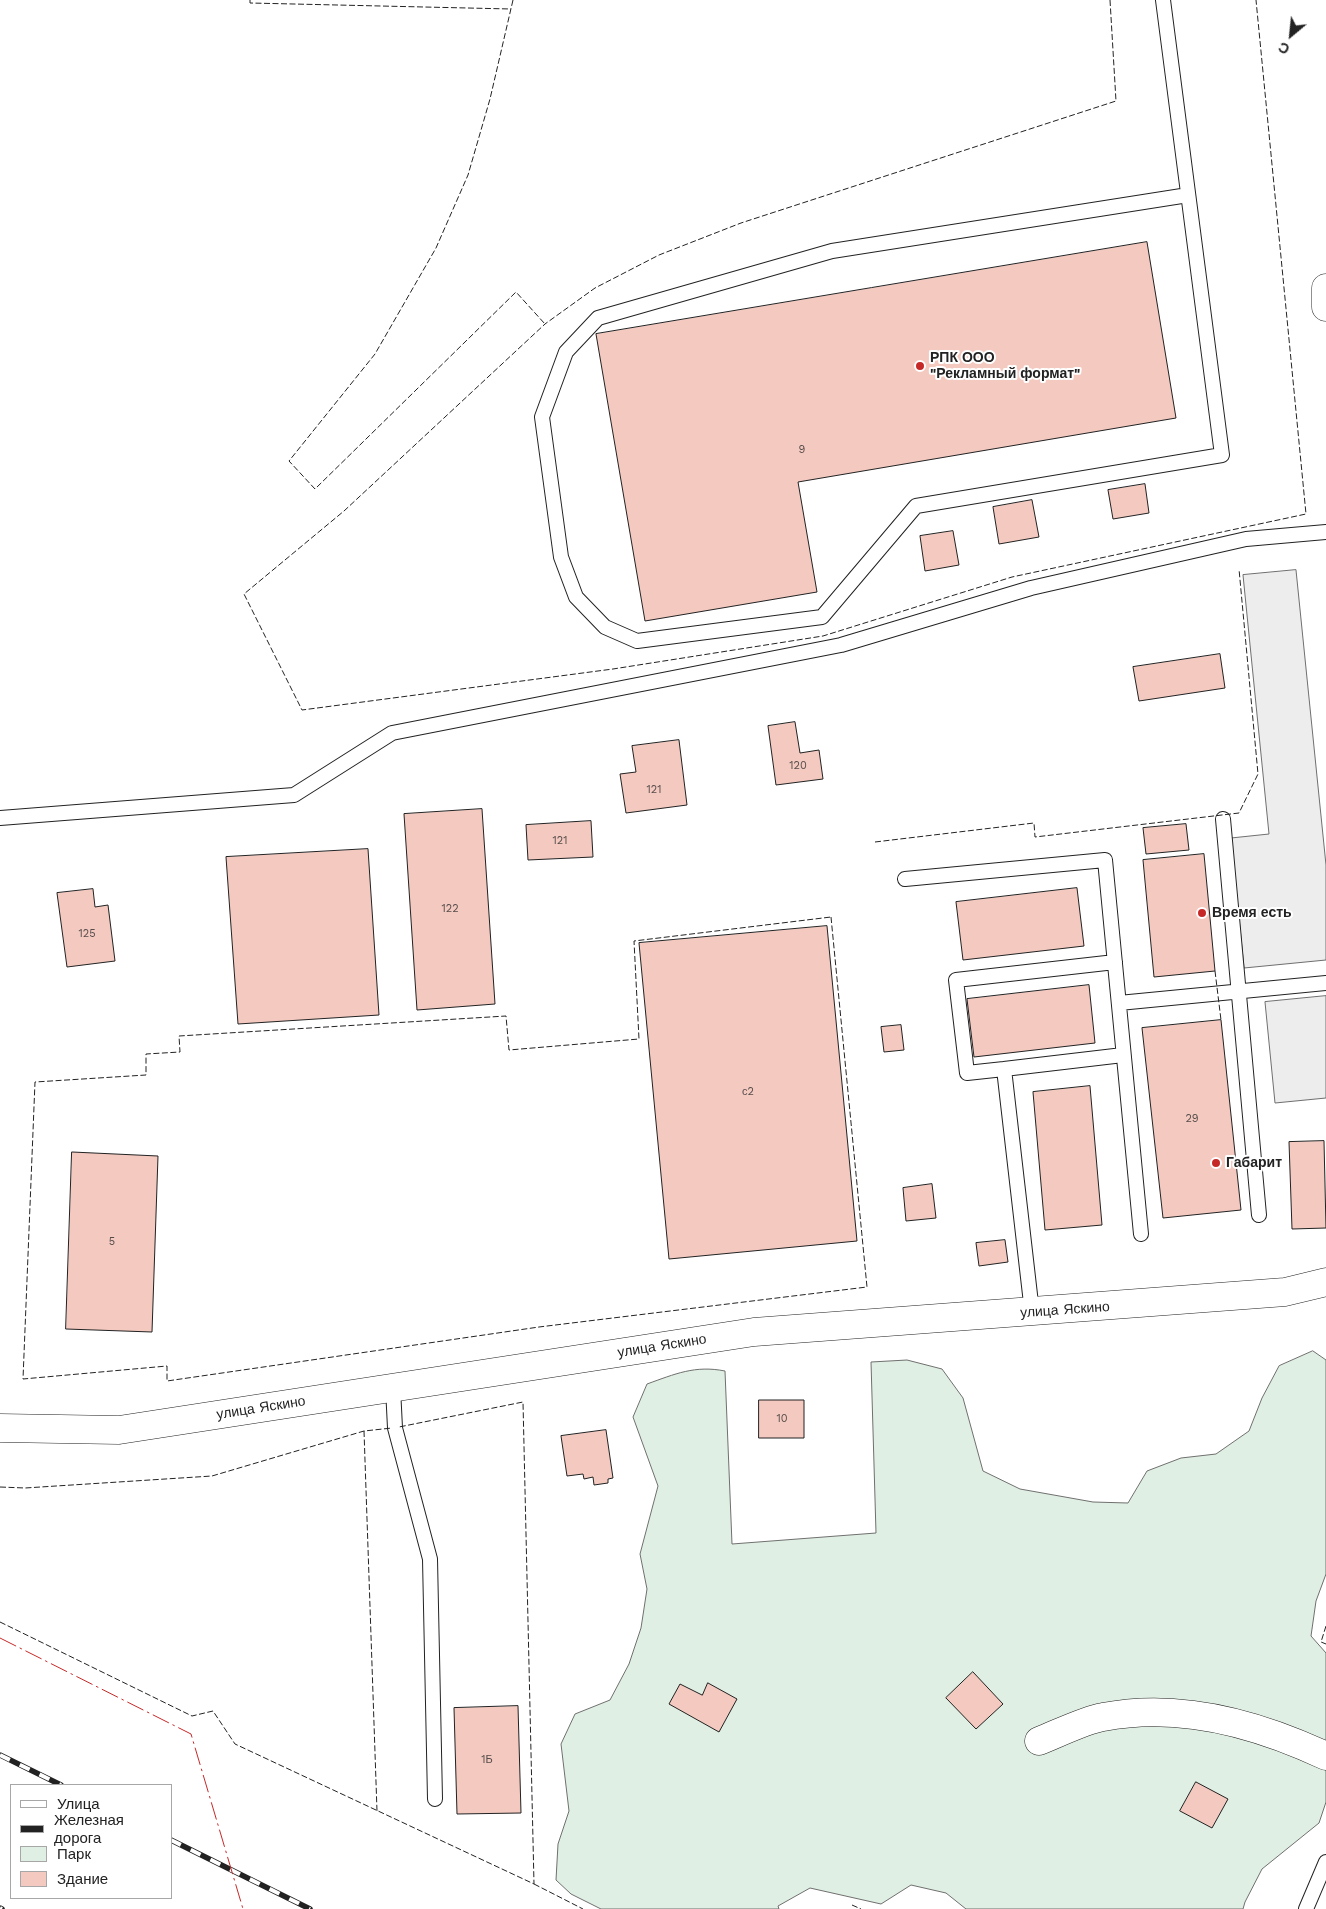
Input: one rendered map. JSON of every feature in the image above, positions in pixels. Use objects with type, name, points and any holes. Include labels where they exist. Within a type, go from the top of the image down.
[{"type":"street","points":[[1326,288],[1326,307]]},
{"type":"street","name":"улица Яскино","points":[[0,1428],[119,1430],[754,1332],[1285,1292],[1326,1282]]},
{"type":"street","points":[[1039,1741],[1102,1717],[1159,1712],[1234,1722],[1293,1740],[1326,1756]]},
{"type":"lane","points":[[1163,0],[1222,455],[916,506],[822,617],[637,641],[604,627],[576,597],[561,556],[542,417],[566,352],[598,318],[832,251],[1188,195]]},
{"type":"lane","points":[[0,818],[294,795],[392,733],[841,645],[1031,588],[1246,539],[1326,532]]},
{"type":"lane","points":[[1223,819],[1259,1215]]},
{"type":"lane","points":[[905,879],[1105,860],[1140,1234]]},
{"type":"lane","points":[[1115,962],[956,980],[967,1073],[1123,1055]]},
{"type":"lane","points":[[1119,1002],[1326,984]]},
{"type":"lane","points":[[1004,1069],[1032,1312]]},
{"type":"lane","points":[[393,1388],[395,1428],[430,1559],[435,1799]]},
{"type":"lane","points":[[1306,1909],[1326,1862]]},
{"type":"green space","points":[[1313,1351],[1326,1360],[1326,1574],[1316,1601],[1311,1636],[1326,1653],[1326,1802],[1319,1823],[1262,1869],[1243,1909],[966,1909],[946,1893],[911,1885],[881,1904],[810,1888],[778,1906],[779,1909],[601,1909],[571,1894],[556,1880],[558,1844],[569,1811],[561,1744],[575,1714],[610,1700],[629,1664],[641,1628],[647,1589],[640,1554],[658,1486],[633,1417],[647,1384],[695,1370],[714,1369],[725,1371],[732,1544],[876,1533],[871,1362],[907,1360],[942,1369],[963,1398],[983,1471],[1020,1489],[1093,1502],[1128,1503],[1147,1471],[1181,1458],[1216,1454],[1249,1431],[1262,1398],[1279,1366]]},
{"type":"shaded area","points":[[1296,570],[1326,865],[1326,960],[1244,968],[1231,838],[1269,834],[1243,575]]},
{"type":"shaded area","points":[[1326,996],[1326,1098],[1275,1103],[1265,1002]]},
{"type":"building","points":[[1147,242],[1176,418],[798,482],[817,592],[645,621],[596,334]]},
{"type":"building","points":[[1145,484],[1149,513],[1113,519],[1108,490]]},
{"type":"building","points":[[1032,500],[1039,537],[999,544],[993,507]]},
{"type":"building","points":[[953,531],[959,565],[925,571],[920,536]]},
{"type":"building","points":[[1220,654],[1225,688],[1139,701],[1133,667]]},
{"type":"building","points":[[795,722],[800,753],[819,750],[823,779],[776,785],[768,726]]},
{"type":"building","points":[[679,740],[687,805],[626,813],[620,774],[636,772],[632,746]]},
{"type":"building","points":[[482,809],[495,1004],[417,1010],[404,814]]},
{"type":"building","points":[[591,821],[593,857],[528,860],[526,825]]},
{"type":"building","points":[[1186,824],[1189,850],[1146,854],[1143,828]]},
{"type":"building","points":[[368,849],[379,1015],[238,1024],[226,857]]},
{"type":"building","points":[[1204,854],[1215,971],[1154,977],[1143,860]]},
{"type":"building","points":[[1077,888],[1084,946],[963,960],[956,902]]},
{"type":"building","points":[[93,889],[95,907],[108,905],[115,961],[67,967],[57,893]]},
{"type":"building","points":[[827,926],[857,1241],[669,1259],[639,943]]},
{"type":"building","points":[[1089,985],[1095,1043],[974,1057],[967,999]]},
{"type":"building","points":[[1221,1020],[1241,1210],[1163,1218],[1142,1028]]},
{"type":"building","points":[[901,1025],[904,1050],[884,1052],[881,1027]]},
{"type":"building","points":[[1090,1086],[1102,1225],[1045,1230],[1033,1092]]},
{"type":"building","points":[[1324,1141],[1326,1228],[1292,1229],[1289,1142]]},
{"type":"building","points":[[72,1152],[158,1156],[152,1332],[66,1329]]},
{"type":"building","points":[[932,1184],[936,1218],[906,1221],[903,1188]]},
{"type":"building","points":[[1005,1240],[1008,1262],[979,1266],[976,1243]]},
{"type":"building","points":[[759,1400],[804,1400],[804,1438],[759,1438]]},
{"type":"building","points":[[606,1430],[613,1478],[608,1479],[608,1483],[594,1485],[593,1477],[584,1479],[583,1474],[567,1476],[561,1436]]},
{"type":"building","points":[[973,1672],[1003,1704],[976,1729],[946,1698]]},
{"type":"building","points":[[708,1683],[737,1699],[719,1732],[669,1704],[680,1684],[702,1695]]},
{"type":"building","points":[[518,1706],[521,1813],[457,1814],[454,1708]]},
{"type":"building","points":[[1196,1782],[1228,1799],[1212,1828],[1180,1811]]},
{"type":"railway","points":[[0,1755],[59,1784]]},
{"type":"railway","points":[[172,1840],[310,1909]]},
{"type":"fence","points":[[250,0],[250,3],[511,9]]},
{"type":"fence","points":[[513,0],[490,99],[468,175],[436,248],[375,354],[289,461],[315,489],[516,292],[545,324]]},
{"type":"fence","points":[[1110,0],[1116,101],[741,223],[659,255],[595,288],[545,324],[344,511],[244,594],[302,710],[613,669],[823,636],[1012,577],[1306,514],[1256,0]]},
{"type":"fence","points":[[875,842],[1034,823],[1035,837],[1239,813],[1258,774],[1239,569]]},
{"type":"fence","points":[[831,917],[867,1287],[539,1327],[167,1381],[167,1366],[23,1379],[35,1082],[146,1075],[146,1054],[180,1052],[179,1036],[506,1016],[509,1050],[639,1039],[634,941],[831,917]]},
{"type":"fence","points":[[1215,971],[1221,1020]]},
{"type":"fence","points":[[0,1622],[192,1716],[213,1711],[235,1744],[534,1884],[523,1402],[399,1427]]},
{"type":"fence","points":[[0,1487],[25,1488],[212,1476],[364,1431],[392,1428]]},
{"type":"fence","points":[[364,1431],[377,1811]]},
{"type":"fence","points":[[1326,1626],[1321,1642],[1326,1644]]},
{"type":"fence","points":[[534,1884],[583,1909]]},
{"type":"fence","points":[[852,1905],[861,1909]]},
{"type":"power","points":[[0,1638],[191,1734],[243,1909]]},
{"type":"place","name":"РПК ООО \"Рекламный формат\"","points":[[920,366]]},
{"type":"place","name":"Время есть","points":[[1202,913]]},
{"type":"place","name":"Габарит","points":[[1216,1163]]}]
